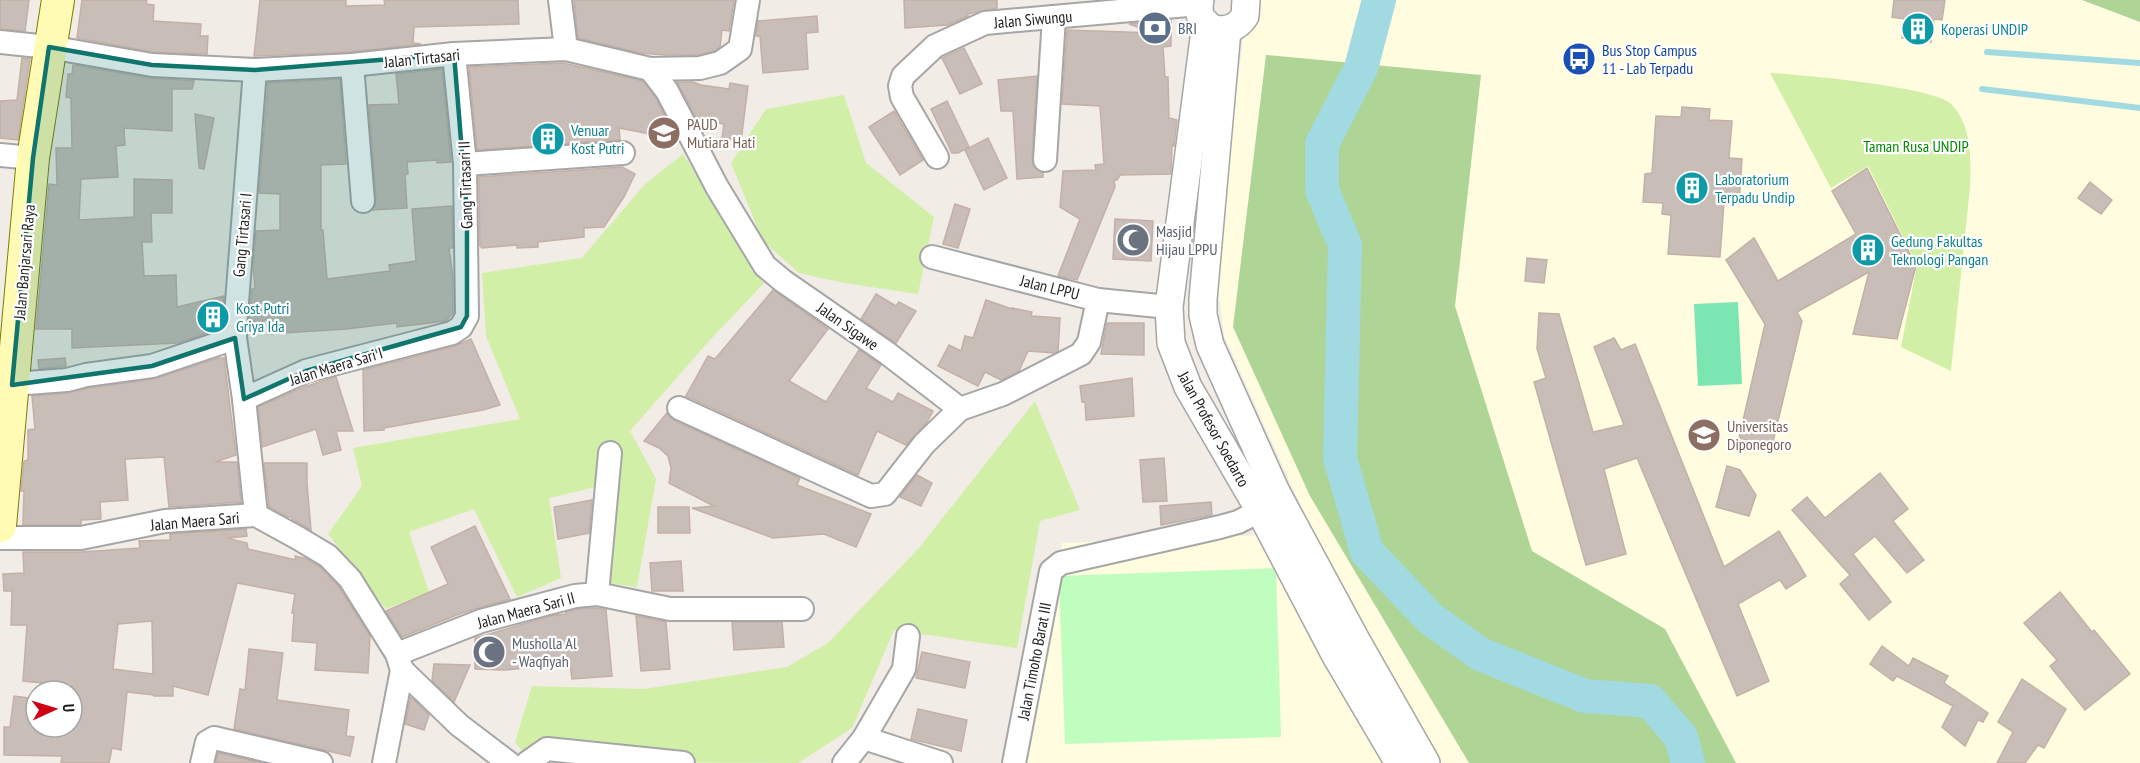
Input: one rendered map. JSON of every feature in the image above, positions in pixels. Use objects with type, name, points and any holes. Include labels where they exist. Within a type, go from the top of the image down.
[{"type":"main road","name":"Jalan Banjarsari Raya","points":[[0,525],[6,385],[16,367],[33,158],[58,0]]},
{"type":"street","points":[[560,0],[566,49]]},
{"type":"street","name":"Jalan Tirtasari","points":[[0,42],[49,47],[152,65],[255,70],[352,65],[454,54],[566,49],[650,69],[700,68],[720,63],[740,49],[748,0]]},
{"type":"street","points":[[1208,14],[1235,27],[1245,16],[1246,0]]},
{"type":"street","name":"Jalan Siwungu","points":[[937,156],[902,96],[900,86],[903,76],[935,46],[985,23],[1054,17],[1208,14]]},
{"type":"street","name":"Jalan Profesor Soedarto","points":[[1208,14],[1169,307],[1171,343],[1188,387],[1260,511],[1336,656],[1399,763]]},
{"type":"street","name":"Jalan Profesor Soedarto","points":[[1208,14],[1203,315],[1210,345],[1276,492],[1426,763]]},
{"type":"street","points":[[1046,160],[1054,17]]},
{"type":"street","name":"Gang Tirtasari II","points":[[454,54],[465,164],[467,316]]},
{"type":"street","points":[[352,65],[363,201]]},
{"type":"street","name":"Jalan Sigawe","points":[[650,69],[667,91],[717,187],[765,266],[887,353],[960,409]]},
{"type":"street","name":"Gang Tirtasari I","points":[[244,399],[235,338],[255,70]]},
{"type":"street","points":[[465,164],[623,153]]},
{"type":"street","points":[[0,155],[33,158]]},
{"type":"street","name":"Jalan LPPU","points":[[932,257],[1098,300],[1169,307]]},
{"type":"street","points":[[679,408],[871,496],[885,494],[924,444],[960,409],[1003,394],[1081,354],[1089,342],[1098,300]]},
{"type":"street","points":[[1169,307],[1203,315]]},
{"type":"street","name":"Jalan Maera Sari I","points":[[244,399],[306,372],[452,333],[461,327],[467,316]]},
{"type":"street","points":[[6,385],[67,380],[86,375],[152,366],[235,338]]},
{"type":"street","points":[[244,399],[256,515]]},
{"type":"street","points":[[597,594],[610,453]]},
{"type":"street","name":"Jalan Timoho Barat III","points":[[1014,763],[1051,571],[1061,563],[1220,527],[1238,522],[1260,511]]},
{"type":"street","name":"Jalan Maera Sari","points":[[0,538],[81,538],[165,521],[256,515],[328,556],[357,587],[400,662],[459,725],[509,763]]},
{"type":"street","name":"Jalan Maera Sari II","points":[[400,662],[481,621],[575,596],[597,594],[670,609],[802,609]]},
{"type":"street","points":[[844,763],[864,738],[904,669],[908,636]]},
{"type":"street","points":[[384,763],[400,662]]},
{"type":"street","points":[[202,763],[207,742],[214,738],[321,763]]},
{"type":"street","points":[[864,738],[883,754],[941,763]]},
{"type":"street","points":[[527,763],[547,749],[683,763]]},
{"type":"highlighted area","points":[[49,47],[152,65],[255,70],[454,54],[467,214],[467,316],[461,327],[306,371],[244,399],[235,338],[152,366],[12,385],[33,158]]},
{"type":"shaded area","name":"Universitas Diponegoro","points":[[1248,0],[2140,0],[2140,763],[1026,763],[1062,543],[1313,533],[1224,336],[1218,288],[1222,207]]},
{"type":"green space","points":[[2082,0],[2140,0],[2140,22]]},
{"type":"green space","points":[[1266,55],[1481,75],[1455,306],[1532,551],[1665,629],[1736,763],[1469,763],[1310,496],[1233,327]]},
{"type":"green space","name":"Taman Rusa UNDIP","points":[[1770,73],[1865,82],[1920,92],[1940,98],[1951,104],[1958,112],[1969,143],[1970,187],[1951,371],[1901,347],[1917,265],[1868,166],[1831,188]]},
{"type":"green space","points":[[844,95],[866,163],[934,217],[918,294],[844,283],[799,273],[763,241],[731,163],[766,109]]},
{"type":"green space","points":[[683,154],[764,283],[709,341],[630,431],[656,479],[637,587],[610,583],[615,490],[604,485],[549,498],[561,578],[517,597],[474,509],[409,532],[429,592],[386,609],[328,534],[362,486],[353,448],[520,419],[486,336],[482,273],[582,258],[644,185]]},
{"type":"green space","points":[[1738,302],[1742,384],[1698,386],[1694,304]]},
{"type":"green space","points":[[1035,401],[1080,510],[1040,521],[1017,648],[894,630],[852,728],[798,763],[531,762],[515,742],[532,686],[644,689],[787,667],[828,643],[919,548]]},
{"type":"green space","points":[[1276,568],[1281,737],[1065,744],[1059,576]]},
{"type":"building","points":[[0,0],[29,0],[25,31],[0,29]]},
{"type":"building","points":[[82,0],[147,0],[146,4],[154,5],[153,21],[201,24],[200,36],[208,36],[207,54],[153,52],[77,38]]},
{"type":"building","points":[[260,0],[346,0],[346,6],[385,5],[384,0],[518,0],[519,24],[414,27],[413,43],[421,44],[351,52],[254,56]]},
{"type":"building","points":[[574,0],[734,0],[729,31],[722,30],[720,47],[698,55],[666,55],[640,53],[578,38]]},
{"type":"building","points":[[904,0],[997,0],[997,8],[968,14],[948,25],[905,28]]},
{"type":"building","name":"Koperasi UNDIP","points":[[1894,0],[1945,0],[1942,20],[1934,19],[1931,42],[1902,38],[1905,19],[1892,17]]},
{"type":"building","points":[[817,16],[818,32],[806,33],[808,69],[763,73],[760,36],[756,36],[758,21]]},
{"type":"building","points":[[1171,20],[1171,46],[1163,47],[1165,77],[1168,77],[1169,118],[1177,120],[1174,146],[1172,145],[1171,174],[1120,175],[1117,180],[1114,180],[1115,187],[1077,280],[1058,276],[1080,219],[1060,207],[1063,171],[1096,170],[1095,165],[1104,164],[1100,106],[1062,104],[1067,30],[1155,33],[1129,24]]},
{"type":"building","points":[[964,48],[982,84],[960,94],[942,58]]},
{"type":"building","points":[[22,58],[30,59],[18,140],[0,138],[0,101],[17,100]]},
{"type":"building","points":[[563,63],[643,81],[656,98],[673,132],[674,142],[656,144],[655,135],[619,128],[620,140],[477,150],[469,67]]},
{"type":"building","points":[[73,65],[150,78],[194,81],[192,89],[172,89],[172,131],[124,128],[125,145],[116,146],[118,177],[81,179],[79,220],[134,217],[134,179],[172,180],[172,213],[151,213],[152,242],[142,242],[144,276],[176,275],[177,307],[224,296],[222,328],[178,343],[72,348],[72,329],[36,329],[49,184],[57,185],[56,148],[72,148],[71,98],[66,97],[68,74],[72,74]]},
{"type":"building","points":[[442,69],[451,162],[437,163],[437,160],[407,162],[408,174],[405,174],[407,208],[372,210],[376,200],[369,105],[399,104],[396,74]]},
{"type":"building","points":[[1037,76],[1032,159],[1033,166],[1043,173],[1043,177],[1017,179],[1013,111],[1001,111],[998,80]]},
{"type":"building","points":[[340,79],[346,164],[321,165],[321,230],[323,230],[327,279],[390,271],[389,265],[416,261],[412,209],[452,206],[453,248],[449,248],[453,278],[453,313],[446,321],[397,327],[397,323],[268,334],[267,319],[256,325],[254,321],[249,323],[252,289],[255,288],[253,265],[256,231],[280,230],[280,194],[259,193],[268,83]]},
{"type":"building","points":[[677,82],[693,82],[729,89],[730,83],[748,86],[741,141],[722,138],[724,124],[697,120]]},
{"type":"building","points":[[947,101],[969,147],[958,153],[952,153],[931,109]]},
{"type":"building","name":"Laboratorium Terpadu Undip","points":[[1682,107],[1710,109],[1709,120],[1732,121],[1729,158],[1742,159],[1739,204],[1724,202],[1720,257],[1668,254],[1671,215],[1662,214],[1663,203],[1643,202],[1645,174],[1652,173],[1656,116],[1681,117]]},
{"type":"building","points":[[894,111],[923,160],[900,175],[869,127]]},
{"type":"building","points":[[195,114],[214,118],[204,169],[199,168]]},
{"type":"building","points":[[988,138],[1007,178],[984,190],[965,150]]},
{"type":"building","points":[[622,167],[635,174],[624,197],[604,227],[584,228],[584,237],[538,242],[538,247],[517,248],[517,245],[482,248],[480,246],[479,177]]},
{"type":"building","points":[[1867,168],[1916,266],[1897,339],[1853,334],[1869,272],[1797,312],[1802,321],[1772,446],[1739,438],[1765,324],[1726,260],[1754,238],[1778,281],[1856,234],[1832,191]]},
{"type":"building","points":[[2090,182],[2112,200],[2101,214],[2078,198]]},
{"type":"building","points":[[955,204],[970,209],[958,248],[943,244]]},
{"type":"building","name":"Masjid Hijau LPPU","points":[[1115,219],[1153,221],[1151,261],[1113,259]]},
{"type":"building","points":[[1527,258],[1547,260],[1544,283],[1525,281]]},
{"type":"building","points":[[773,290],[828,329],[789,381],[826,402],[859,350],[881,365],[866,388],[893,402],[898,393],[933,411],[927,422],[906,445],[877,431],[858,475],[686,396],[708,356],[715,359]]},
{"type":"building","points":[[876,294],[896,306],[899,302],[916,311],[896,343],[861,319]]},
{"type":"building","points":[[986,300],[1012,309],[1032,312],[1031,316],[1060,318],[1058,351],[1054,353],[1028,351],[1019,371],[1001,380],[985,372],[978,386],[938,366],[949,345],[961,351],[965,336],[973,338]]},
{"type":"building","points":[[1539,313],[1559,314],[1593,432],[1624,425],[1594,347],[1614,338],[1621,350],[1635,344],[1724,567],[1779,531],[1806,576],[1786,589],[1780,580],[1738,604],[1769,681],[1737,696],[1637,458],[1604,469],[1626,554],[1586,565],[1534,382],[1546,378],[1537,349]]},
{"type":"building","points":[[1107,323],[1144,323],[1144,355],[1101,354]]},
{"type":"building","points":[[471,339],[500,405],[384,428],[384,430],[364,431],[363,370],[455,346]]},
{"type":"building","points":[[65,358],[66,366],[39,369],[38,360]]},
{"type":"building","points":[[224,358],[236,455],[215,462],[237,462],[241,502],[169,507],[164,457],[125,459],[128,500],[100,502],[101,519],[81,520],[80,525],[23,525],[24,491],[21,491],[24,461],[28,460],[28,430],[35,429],[32,396],[68,393],[154,379]]},
{"type":"building","points":[[336,377],[353,431],[336,431],[341,450],[323,455],[316,429],[262,447],[258,407],[307,386]]},
{"type":"building","points":[[1132,378],[1134,416],[1086,420],[1085,402],[1082,402],[1080,386]]},
{"type":"building","points":[[667,413],[673,420],[800,478],[797,485],[871,514],[856,547],[824,534],[773,538],[692,508],[714,506],[669,483],[671,468],[668,456],[659,448],[644,441]]},
{"type":"building","points":[[1164,458],[1167,501],[1143,502],[1140,460]]},
{"type":"building","points":[[264,463],[307,463],[311,530],[292,517],[269,507]]},
{"type":"building","points":[[1727,466],[1740,470],[1756,495],[1749,516],[1716,507]]},
{"type":"building","points":[[1880,473],[1908,509],[1893,521],[1924,560],[1907,573],[1875,536],[1853,554],[1891,602],[1869,620],[1840,584],[1850,575],[1792,510],[1807,497],[1825,518]]},
{"type":"building","points":[[917,475],[932,483],[921,506],[900,497]]},
{"type":"building","points":[[592,500],[589,533],[558,539],[554,507]]},
{"type":"building","points":[[1211,502],[1212,515],[1161,525],[1160,506]]},
{"type":"building","points":[[658,507],[689,507],[690,533],[658,533]]},
{"type":"building","points":[[475,526],[510,599],[462,613],[402,637],[386,611],[448,584],[431,547]]},
{"type":"building","points":[[246,529],[247,536],[227,538],[247,543],[248,549],[296,560],[295,556],[307,559],[320,567],[339,587],[370,636],[368,673],[315,670],[317,643],[292,641],[295,594],[237,583],[208,695],[173,686],[173,696],[127,692],[121,750],[112,748],[109,763],[61,763],[62,756],[4,755],[4,727],[10,727],[14,696],[24,697],[24,739],[84,739],[84,679],[24,679],[23,681],[27,625],[11,625],[12,591],[4,591],[3,574],[24,573],[23,552],[81,552],[140,548],[139,541],[170,540],[170,534]],"holes":[[[152,621],[153,674],[113,669],[118,624]]]},
{"type":"building","points":[[681,561],[683,591],[652,591],[650,563]]},
{"type":"building","points":[[2060,592],[2130,674],[2085,710],[2050,666],[2057,660],[2024,623]]},
{"type":"building","points":[[577,609],[606,610],[612,676],[572,679],[570,663],[505,670],[475,669],[475,638],[555,615],[566,614],[566,612]]},
{"type":"building","points":[[636,616],[666,622],[670,669],[641,671]]},
{"type":"building","points":[[732,622],[782,622],[784,647],[734,650]]},
{"type":"building","points":[[1882,646],[1909,666],[1913,658],[1948,676],[1944,683],[1988,713],[1983,722],[1978,720],[1965,746],[1942,727],[1953,706],[1897,676],[1893,681],[1870,664]]},
{"type":"building","points":[[249,649],[283,653],[277,700],[349,710],[346,736],[354,737],[350,756],[234,729],[240,689],[245,690]]},
{"type":"building","points":[[922,652],[970,662],[965,688],[916,678]]},
{"type":"building","points":[[434,664],[470,665],[454,702],[432,681]]},
{"type":"building","points":[[2022,679],[2066,709],[2044,748],[2038,745],[2025,763],[1997,763],[2013,732],[1998,722]]},
{"type":"building","points":[[411,697],[429,715],[424,730],[405,724]]},
{"type":"building","points":[[918,709],[967,720],[961,751],[911,739]]},
{"type":"building","points":[[218,753],[262,763],[216,763]]},
{"type":"waterway","points":[[1379,0],[1361,68],[1322,144],[1322,190],[1345,245],[1340,458],[1367,552],[1431,619],[1480,654],[1585,696],[1650,701],[1681,737],[1688,763]]},
{"type":"waterway","points":[[1987,52],[2140,63]]},
{"type":"waterway","points":[[1982,89],[2140,108]]},
{"type":"place","name":"BRI","points":[[1155,28]]},
{"type":"place","name":"Koperasi UNDIP","points":[[1918,29]]},
{"type":"place","name":"Bus Stop Campus 11 - Lab Terpadu","points":[[1579,59]]},
{"type":"place","name":"PAUD Mutiara Hati","points":[[664,133]]},
{"type":"place","name":"Venuar Kost Putri","points":[[548,139]]},
{"type":"place","name":"Laboratorium Terpadu Undip","points":[[1692,188]]},
{"type":"place","name":"Masjid Hijau LPPU","points":[[1133,240]]},
{"type":"place","name":"Gedung Fakultas Teknologi Pangan","points":[[1868,250]]},
{"type":"place","name":"Kost Putri Griya Ida","points":[[213,317]]},
{"type":"place","name":"Universitas Diponegoro","points":[[1704,435]]},
{"type":"place","name":"Musholla Al - Waqfiyah","points":[[489,652]]}]
